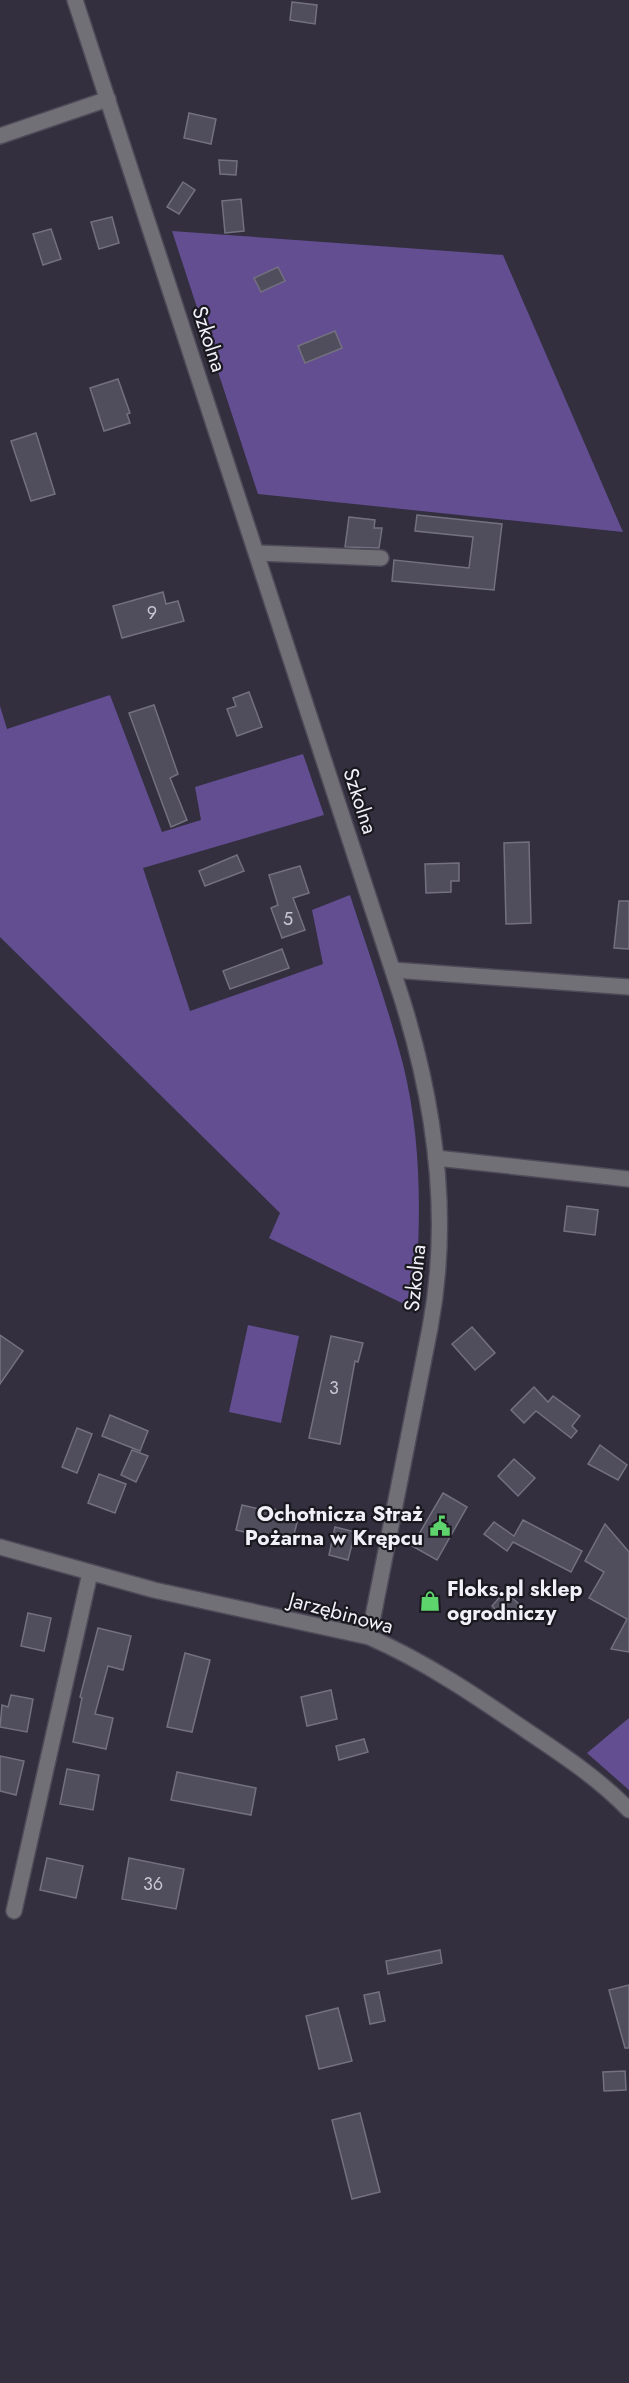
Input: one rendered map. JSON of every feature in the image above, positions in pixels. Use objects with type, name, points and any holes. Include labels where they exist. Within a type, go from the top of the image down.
[{"type":"street","name":"Szkolna","points":[[75,0],[393,970],[413,1034],[426,1087],[436,1158],[440,1234],[432,1314],[369,1637]]},
{"type":"street","points":[[0,136],[108,99]]},
{"type":"street","points":[[256,553],[381,558]]},
{"type":"street","points":[[393,970],[629,987]]},
{"type":"street","points":[[436,1158],[629,1179]]},
{"type":"street","name":"Jarzębinowa","points":[[0,1547],[154,1590],[369,1637],[402,1652],[457,1683],[601,1783],[629,1810]]},
{"type":"street","points":[[14,1911],[90,1573]]},
{"type":"shaded area","points":[[172,231],[503,255],[623,532],[258,494]]},
{"type":"shaded area","points":[[110,695],[162,832],[201,820],[195,787],[303,754],[324,815],[143,868],[190,1011],[323,964],[312,910],[350,895],[391,1021],[410,1094],[419,1186],[414,1309],[269,1238],[280,1213],[0,937],[0,706],[7,729]]},
{"type":"shaded area","points":[[248,1325],[299,1336],[281,1423],[229,1412]]},
{"type":"shaded area","points":[[629,1718],[629,1790],[587,1753]]},
{"type":"building","points":[[292,2],[317,5],[315,24],[290,20]]},
{"type":"building","points":[[189,113],[216,119],[211,144],[184,138]]},
{"type":"building","points":[[219,160],[237,161],[236,175],[220,174]]},
{"type":"building","points":[[183,182],[195,190],[179,214],[167,207]]},
{"type":"building","points":[[241,199],[244,231],[225,233],[222,201]]},
{"type":"building","points":[[112,217],[119,243],[99,249],[91,222]]},
{"type":"building","points":[[51,229],[61,259],[43,265],[33,234]]},
{"type":"building","points":[[278,267],[285,281],[261,292],[254,278]]},
{"type":"building","points":[[335,331],[342,348],[305,363],[298,346]]},
{"type":"building","points":[[118,379],[130,413],[127,414],[130,423],[104,431],[90,388]]},
{"type":"building","points":[[36,433],[55,494],[31,501],[11,441]]},
{"type":"building","points":[[417,515],[502,524],[494,590],[392,581],[394,560],[469,568],[473,537],[415,531]]},
{"type":"building","points":[[349,517],[375,520],[374,528],[382,528],[379,548],[345,547]]},
{"type":"building","points":[[163,592],[166,604],[178,601],[184,621],[122,638],[113,606]]},
{"type":"building","points":[[249,692],[262,727],[237,736],[227,709],[236,706],[233,698]]},
{"type":"building","points":[[154,705],[178,774],[170,778],[187,820],[171,827],[129,713]]},
{"type":"building","points":[[529,842],[531,923],[506,924],[504,843]]},
{"type":"building","points":[[237,855],[244,871],[205,886],[199,871]]},
{"type":"building","points":[[459,863],[459,881],[451,881],[451,892],[426,893],[425,864]]},
{"type":"building","points":[[300,866],[309,893],[293,898],[305,930],[282,938],[271,908],[278,905],[269,875]]},
{"type":"building","points":[[619,901],[629,901],[629,949],[614,948]]},
{"type":"building","points":[[282,949],[289,968],[230,989],[223,971]]},
{"type":"building","points":[[567,1206],[598,1210],[595,1235],[564,1231]]},
{"type":"building","points":[[472,1327],[495,1353],[475,1370],[452,1344]]},
{"type":"building","points":[[0,1335],[23,1351],[0,1384]]},
{"type":"building","points":[[331,1336],[363,1343],[358,1362],[355,1361],[340,1444],[309,1438]]},
{"type":"building","points":[[534,1387],[548,1402],[553,1396],[580,1416],[572,1426],[577,1431],[571,1438],[536,1411],[524,1423],[511,1410]]},
{"type":"building","points":[[110,1415],[148,1431],[140,1451],[102,1436]]},
{"type":"building","points":[[77,1428],[92,1434],[77,1473],[62,1467]]},
{"type":"building","points":[[600,1445],[627,1465],[618,1480],[588,1464]]},
{"type":"building","points":[[132,1450],[148,1456],[136,1482],[121,1475]]},
{"type":"building","points":[[514,1459],[535,1478],[518,1496],[498,1476]]},
{"type":"building","points":[[99,1474],[126,1484],[115,1513],[88,1503]]},
{"type":"building","name":"Ochotnicza Straż Pożarna w Krępcu","points":[[443,1493],[467,1507],[437,1560],[412,1546]]},
{"type":"building","points":[[242,1505],[259,1509],[260,1506],[299,1515],[291,1546],[253,1537],[253,1534],[236,1530]]},
{"type":"building","points":[[523,1520],[582,1551],[571,1572],[513,1542],[507,1551],[484,1534],[494,1522],[514,1536]]},
{"type":"building","points":[[605,1524],[629,1552],[629,1652],[611,1649],[627,1619],[589,1598],[604,1572],[585,1561]]},
{"type":"building","points":[[335,1527],[355,1532],[348,1560],[329,1555]]},
{"type":"building","points":[[505,1591],[522,1607],[508,1622],[492,1606]]},
{"type":"building","points":[[28,1613],[51,1618],[44,1651],[21,1646]]},
{"type":"building","points":[[98,1628],[131,1636],[123,1670],[108,1666],[95,1714],[113,1718],[106,1749],[73,1742],[82,1698],[80,1697]]},
{"type":"building","points":[[185,1653],[210,1660],[192,1732],[167,1727]]},
{"type":"building","points":[[331,1690],[337,1719],[307,1726],[301,1697]]},
{"type":"building","points":[[11,1695],[33,1699],[27,1732],[0,1727],[2,1705],[8,1707]]},
{"type":"building","points":[[364,1739],[368,1752],[339,1760],[336,1746]]},
{"type":"building","points":[[0,1756],[24,1761],[16,1795],[0,1791]]},
{"type":"building","points":[[67,1769],[99,1775],[93,1810],[60,1804]]},
{"type":"building","points":[[177,1772],[256,1788],[251,1815],[171,1800]]},
{"type":"building","points":[[47,1858],[83,1866],[76,1898],[40,1890]]},
{"type":"building","points":[[129,1858],[184,1869],[176,1909],[122,1899]]},
{"type":"building","points":[[440,1950],[442,1963],[388,1974],[386,1961]]},
{"type":"building","points":[[629,1985],[629,2048],[625,2048],[609,1990]]},
{"type":"building","points":[[379,1992],[385,2021],[370,2024],[364,1995]]},
{"type":"building","points":[[338,2008],[352,2061],[319,2069],[306,2016]]},
{"type":"building","points":[[625,2071],[626,2090],[604,2091],[603,2072]]},
{"type":"building","points":[[360,2113],[380,2192],[352,2199],[332,2120]]},
{"type":"place","name":"Ochotnicza Straż Pożarna w Krępcu","points":[[440,1526]]},
{"type":"place","name":"Floks.pl sklep ogrodniczy","points":[[430,1601]]}]
